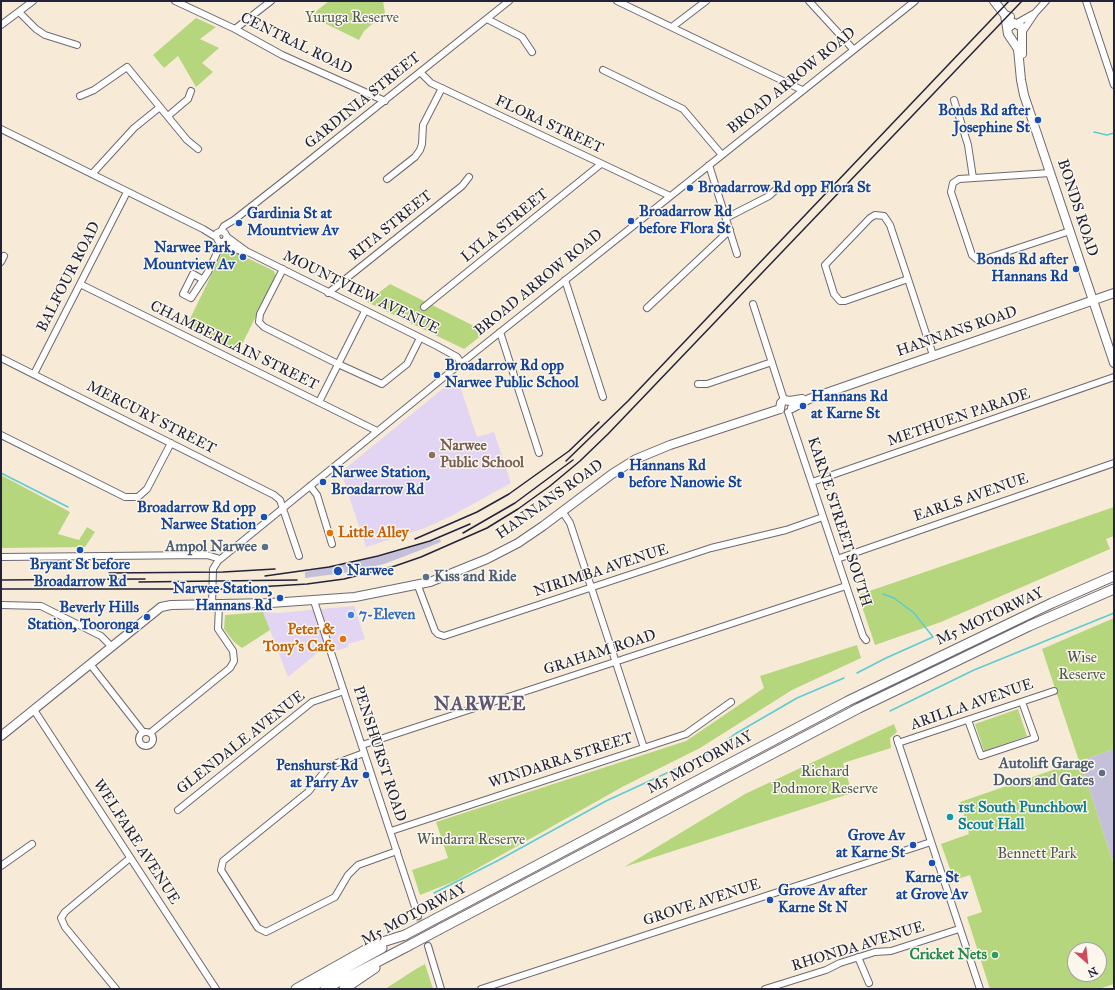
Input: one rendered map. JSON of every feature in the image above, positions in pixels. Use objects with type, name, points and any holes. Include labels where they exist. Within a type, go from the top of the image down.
[{"type":"highway","name":"M5 MOTORWAY","points":[[308,989],[437,918],[848,701],[1052,603],[1114,576]]},
{"type":"highway","name":"M5 MOTORWAY","points":[[325,989],[859,708],[1029,626],[1114,589]]},
{"type":"highway","points":[[296,989],[376,944],[405,936]]},
{"type":"highway","points":[[344,989],[408,946]]},
{"type":"main road","points":[[994,1],[1005,15],[1020,25],[1023,31],[1018,38],[1011,38],[1007,33],[1008,28],[1005,15]]},
{"type":"main road","points":[[1008,28],[1011,24],[1016,23]]},
{"type":"main road","name":"BONDS ROAD","points":[[1020,60],[1023,52],[1023,31]]},
{"type":"main road","name":"BONDS ROAD","points":[[1011,38],[1017,46],[1020,60],[1022,88],[1114,363]]},
{"type":"main road","name":"HANNANS ROAD","points":[[112,647],[152,614],[166,606],[314,601],[355,597],[418,586],[487,559],[530,535],[607,478],[636,459],[670,444],[787,406],[1114,293]]},
{"type":"main road","points":[[1,736],[112,647]]},
{"type":"street","points":[[1,25],[32,1]]},
{"type":"street","name":"CENTRAL ROAD","points":[[175,1],[235,29],[282,54],[385,101]]},
{"type":"street","points":[[235,29],[271,1]]},
{"type":"street","name":"GARDINIA STREET","points":[[202,280],[208,272],[222,237],[234,220],[509,1]]},
{"type":"street","points":[[617,1],[802,90]]},
{"type":"street","points":[[672,27],[706,1]]},
{"type":"street","points":[[809,1],[853,49]]},
{"type":"street","name":"BROAD ARROW ROAD","points":[[150,733],[230,668],[234,661],[233,651],[219,634],[213,569],[220,559],[461,362],[915,1]]},
{"type":"street","points":[[1023,31],[1035,13],[1046,1]]},
{"type":"street","points":[[1086,1],[1114,84]]},
{"type":"street","points":[[19,12],[36,29],[45,34],[77,45]]},
{"type":"street","points":[[1016,23],[1035,13]]},
{"type":"street","points":[[487,19],[522,37],[532,52]]},
{"type":"street","points":[[80,96],[94,90],[127,67],[187,140],[198,149]]},
{"type":"street","points":[[603,70],[683,109],[722,155]]},
{"type":"street","name":"FLORA STREET","points":[[420,72],[431,83],[670,196]]},
{"type":"street","points":[[387,179],[415,157],[420,150],[422,144],[423,125],[442,88]]},
{"type":"street","points":[[168,116],[188,99],[191,91]]},
{"type":"street","points":[[954,100],[968,145],[973,178]]},
{"type":"street","points":[[92,174],[134,128],[160,107]]},
{"type":"street","name":"MOUNTVIEW AVENUE","points":[[1,129],[127,192],[222,237],[240,251],[246,251],[283,269],[457,357],[461,362]]},
{"type":"street","name":"LYLA STREET","points":[[424,307],[602,164]]},
{"type":"street","points":[[709,165],[737,254]]},
{"type":"street","points":[[1050,173],[973,178],[956,181],[952,185],[951,192],[970,251],[976,259],[987,260],[1070,231]]},
{"type":"street","name":"RITA STREET","points":[[328,293],[462,186],[469,177]]},
{"type":"street","points":[[726,218],[769,196],[779,187]]},
{"type":"street","name":"BALFOUR ROAD","points":[[34,374],[127,192]]},
{"type":"street","points":[[908,279],[845,301],[840,301],[834,294],[825,265],[870,218],[879,215],[884,216],[888,221],[908,279],[933,355]]},
{"type":"street","points":[[647,308],[730,230]]},
{"type":"street","points":[[1,262],[4,256]]},
{"type":"street","points":[[283,269],[260,314],[259,322],[338,364],[382,384],[406,364],[420,338]]},
{"type":"street","points":[[565,280],[603,397]]},
{"type":"street","name":"CHAMBERLAIN STREET","points":[[80,284],[377,431]]},
{"type":"street","name":"KARNE STREET SOUTH","points":[[753,304],[846,586],[863,636],[866,640]]},
{"type":"street","points":[[319,402],[365,311]]},
{"type":"street","points":[[500,332],[539,453]]},
{"type":"street","name":"MERCURY STREET","points":[[1,358],[274,495],[280,500],[299,556]]},
{"type":"street","points":[[698,384],[707,384],[772,362]]},
{"type":"street","name":"METHUEN PARADE","points":[[812,482],[1114,378]]},
{"type":"street","points":[[1,435],[125,497],[138,497],[147,490],[171,443]]},
{"type":"street","name":"EARLS AVENUE","points":[[837,559],[1114,463]]},
{"type":"street","points":[[310,486],[317,494],[332,544]]},
{"type":"street","points":[[562,511],[570,523],[644,748]]},
{"type":"street","name":"NIRIMBA AVENUE","points":[[418,586],[435,630],[438,634],[444,636],[711,548],[786,530],[824,517]]},
{"type":"street","points":[[1,557],[207,554],[220,559]]},
{"type":"street","name":"GRAHAM ROAD","points":[[362,745],[846,586]]},
{"type":"street","name":"PENSHURST ROAD","points":[[314,601],[418,916]]},
{"type":"street","points":[[1,605],[41,606],[101,636],[112,647]]},
{"type":"street","points":[[90,664],[142,732],[150,733],[153,737],[152,742],[145,746],[139,741],[139,735],[142,732]]},
{"type":"street","name":"GLENDALE AVENUE","points":[[178,810],[312,702],[344,691]]},
{"type":"street","name":"ARILLA AVENUE","points":[[931,842],[898,741],[968,720],[1054,691]]},
{"type":"street","name":"WINDARRA STREET","points":[[391,831],[686,734],[731,702]]},
{"type":"street","points":[[968,720],[981,756],[1034,738],[1022,702]]},
{"type":"street","name":"WELFARE AVENUE","points":[[34,710],[216,989]]},
{"type":"street","points":[[364,753],[329,766],[308,792],[223,861],[221,870],[258,928],[266,932],[335,898],[348,875],[358,865],[397,851]]},
{"type":"street","points":[[931,842],[980,989]]},
{"type":"street","name":"GROVE AVENUE","points":[[481,989],[931,842]]},
{"type":"street","points":[[1,866],[32,844]]},
{"type":"street","points":[[116,989],[65,927],[61,918],[65,912],[130,858]]},
{"type":"street","name":"RHONDA AVENUE","points":[[765,989],[826,970],[840,963],[858,957],[875,952],[891,951],[959,928]]},
{"type":"street","points":[[428,946],[441,989]]},
{"type":"street","points":[[858,957],[869,983]]},
{"type":"shaded area","name":"Narwee Public School","points":[[457,377],[477,437],[494,432],[511,483],[453,515],[425,528],[366,547],[341,472]]},
{"type":"shaded area","points":[[440,539],[441,542],[384,564],[344,573],[305,578],[305,572],[382,556]]},
{"type":"shaded area","points":[[354,606],[365,639],[348,644],[349,647],[339,650],[321,650],[288,677],[263,612],[278,613]]},
{"type":"shaded area","points":[[1114,749],[1114,865],[1080,761]]},
{"type":"green space","name":"Yuruga Reserve","points":[[329,1],[383,1],[385,13],[364,31],[359,40],[310,16]]},
{"type":"green space","points":[[196,18],[216,27],[200,39],[219,48],[202,63],[213,72],[196,87],[178,56],[164,68],[153,55]]},
{"type":"green space","points":[[225,247],[274,271],[276,277],[238,352],[186,327]]},
{"type":"green space","points":[[390,284],[486,332],[464,349],[367,302]]},
{"type":"green space","points":[[1,475],[70,512],[58,534],[79,540],[87,527],[95,532],[85,547],[1,548]]},
{"type":"green space","points":[[1114,507],[1114,536],[1106,539],[1110,549],[941,622],[875,645],[858,595]]},
{"type":"green space","points":[[263,612],[270,630],[242,648],[234,642],[224,629],[225,615]]},
{"type":"green space","name":"Bennett Park","points":[[1114,618],[1114,749],[1080,761],[1114,865],[1114,984],[1099,989],[990,989],[967,917],[982,912],[970,875],[954,880],[941,844],[969,834],[960,802],[1079,761],[1042,649]]},
{"type":"green space","name":"Windarra Reserve","points":[[857,645],[861,658],[792,690],[700,748],[624,786],[455,881],[420,895],[412,870],[448,858],[436,822],[686,741],[764,688],[760,676]]},
{"type":"green space","points":[[1018,709],[1027,736],[984,751],[975,724]]},
{"type":"green space","name":"Richard Podmore Reserve","points":[[894,724],[897,732],[890,738],[891,748],[843,763],[852,793],[624,867],[745,794]]},
{"type":"green space","points":[[425,964],[433,989],[385,989],[416,969]]},
{"type":"waterway","points":[[1094,132],[1107,135],[1114,133]]},
{"type":"waterway","points":[[1,473],[68,507]]},
{"type":"waterway","points":[[857,673],[933,637],[914,613],[894,598],[883,594]]},
{"type":"waterway","points":[[890,711],[974,670],[1114,613]]},
{"type":"waterway","points":[[434,893],[499,860],[606,801],[708,754],[735,734],[797,698],[844,678]]},
{"type":"tunnel","points":[[418,916],[428,946]]},
{"type":"railway","points":[[566,461],[628,401],[1009,1]]},
{"type":"railway","points":[[1,589],[224,589],[307,584],[344,579],[395,566],[421,557],[487,528],[518,509],[550,486],[580,461],[608,434],[1022,1]]},
{"type":"railway","points":[[415,539],[477,512],[509,494],[569,451],[599,422]]},
{"type":"railway","points":[[463,533],[515,503],[573,460]]},
{"type":"railway","points":[[265,576],[329,567],[378,556],[430,541],[470,524]]},
{"type":"railway","points":[[109,573],[223,572],[275,569]]},
{"type":"railway","points":[[1,580],[145,579]]},
{"type":"railway","points":[[139,582],[297,580]]},
{"type":"place","name":"Bonds Rd after Josephine St","points":[[1038,120]]},
{"type":"place","name":"Broadarrow Rd opp Flora St","points":[[690,188]]},
{"type":"place","name":"Broadarrow Rd before Flora St","points":[[631,221]]},
{"type":"place","name":"Gardinia St at Mountview Av","points":[[239,223]]},
{"type":"place","name":"Narwee Park, Mountview Av","points":[[243,257]]},
{"type":"place","name":"Bonds Rd after Hannans Rd","points":[[1076,269]]},
{"type":"place","name":"Broadarrow Rd opp Narwee Public School","points":[[437,375]]},
{"type":"place","name":"Hannans Rd at Karne St","points":[[803,406]]},
{"type":"place","name":"Narwee Public School","points":[[432,455]]},
{"type":"place","name":"Hannans Rd before Nanowie St","points":[[621,475]]},
{"type":"place","name":"Narwee Station, Broadarrow Rd","points":[[323,482]]},
{"type":"place","name":"Broadarrow Rd opp Narwee Station","points":[[264,517]]},
{"type":"place","name":"Little Alley","points":[[330,533]]},
{"type":"place","name":"Ampol Narwee","points":[[265,547]]},
{"type":"place","name":"Bryant St before Broadarrow Rd","points":[[80,550]]},
{"type":"place","name":"Narwee","points":[[338,571]]},
{"type":"place","name":"Kiss and Ride","points":[[426,577]]},
{"type":"place","name":"Narwee Station, Hannans Rd","points":[[280,598]]},
{"type":"place","name":"7-Eleven","points":[[351,615]]},
{"type":"place","name":"Beverly Hills Station, Tooronga","points":[[147,617]]},
{"type":"place","name":"Peter & Tony's Cafe","points":[[343,639]]},
{"type":"place","name":"Autolift Garage Doors and Gates","points":[[1102,773]]},
{"type":"place","name":"Penshurst Rd at Parry Av","points":[[366,775]]},
{"type":"place","name":"1st South Punchbowl Scout Hall","points":[[950,817]]},
{"type":"place","name":"Grove Av at Karne St","points":[[913,845]]},
{"type":"place","name":"Karne St at Grove Av","points":[[932,863]]},
{"type":"place","name":"Grove Av after Karne St N","points":[[770,900]]},
{"type":"place","name":"Cricket Nets","points":[[995,955]]},
{"type":"district","name":"NARWEE","points":[[480,705]]},
{"type":"park label","name":"Wise Reserve","points":[[1082,666]]}]
